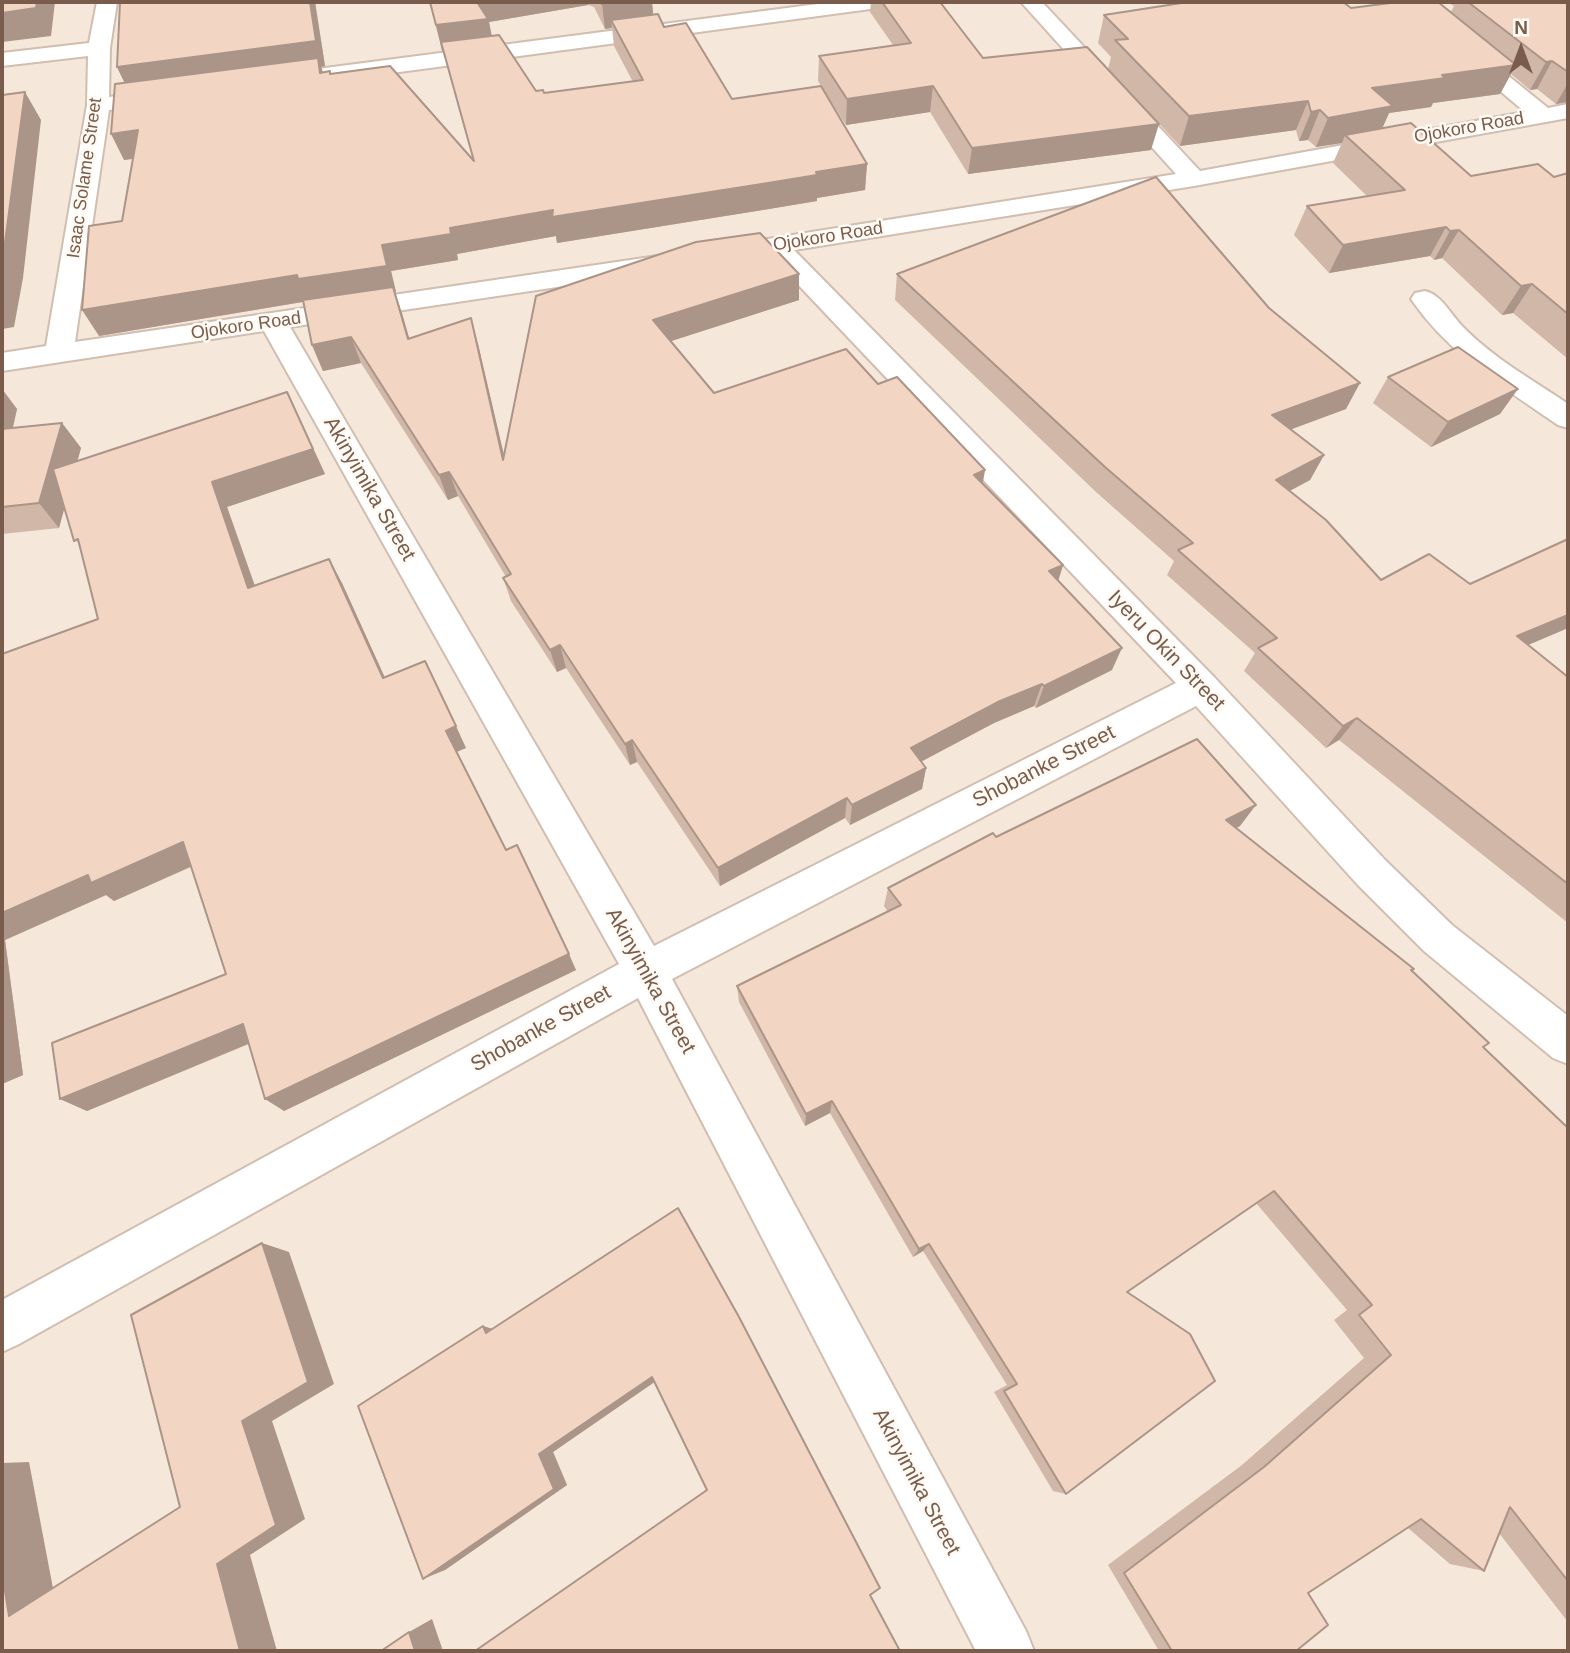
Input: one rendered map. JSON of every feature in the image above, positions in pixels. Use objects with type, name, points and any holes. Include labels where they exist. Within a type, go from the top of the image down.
[{"type":"street","name":"Isaac Solame Street","points":[[58,353],[98,105],[99,48],[107,2]]},
{"type":"street","points":[[303,78],[878,2]]},
{"type":"street","points":[[1031,2],[1194,179]]},
{"type":"street","points":[[1405,2],[1556,113]]},
{"type":"street","points":[[2,59],[99,48]]},
{"type":"street","points":[[98,105],[180,94]]},
{"type":"street","name":"Ojokoro Road","points":[[2,362],[776,246],[1194,179],[1556,113]]},
{"type":"street","name":"Iyeru Okin Street","points":[[776,246],[1201,687],[1372,873],[1438,938],[1568,1043]]},
{"type":"street","points":[[1425,299],[1454,334],[1484,360],[1568,418]]},
{"type":"street","name":"Akinyimika Street","points":[[273,322],[646,971],[1006,1651]]},
{"type":"street","name":"Shobanke Street","points":[[2,1327],[646,971],[1201,687]]},
{"type":"shaded area","points":[[2,2],[1568,2],[1568,1651],[2,1651]]},
{"type":"building","points":[[2,2],[37,2],[36,8],[2,13]]},
{"type":"building","points":[[120,2],[310,2],[316,41],[117,67]]},
{"type":"building","points":[[430,2],[477,2],[488,19],[436,25]]},
{"type":"building","points":[[882,2],[940,2],[983,58],[1087,47],[1159,124],[972,148],[933,86],[847,99],[819,56],[911,43]]},
{"type":"building","points":[[1188,2],[1343,2],[1351,8],[1398,2],[1438,2],[1516,65],[1372,88],[1393,106],[1328,118],[1320,110],[1311,112],[1308,101],[1189,116],[1115,40],[1128,39],[1104,15]]},
{"type":"building","points":[[1468,2],[1568,2],[1568,72],[1552,61],[1546,62]]},
{"type":"building","points":[[658,14],[664,27],[686,23],[732,99],[821,86],[867,164],[816,172],[817,175],[552,217],[553,210],[450,228],[451,234],[382,245],[387,266],[298,279],[297,275],[82,310],[89,226],[122,221],[138,130],[111,134],[115,84],[318,58],[320,73],[390,66],[474,161],[441,42],[499,35],[536,91],[543,90],[544,93],[643,80],[611,20]]},
{"type":"building","points":[[25,92],[4,250],[2,259],[2,95]]},
{"type":"building","points":[[1411,123],[1471,176],[1538,164],[1554,177],[1568,173],[1568,314],[1532,284],[1521,286],[1459,230],[1450,231],[1446,227],[1343,245],[1307,206],[1405,190],[1345,135]]},
{"type":"building","points":[[1156,177],[1269,308],[1360,383],[1272,415],[1324,455],[1276,480],[1326,520],[1381,580],[1429,554],[1470,584],[1568,539],[1568,615],[1517,636],[1568,677],[1568,884],[1357,718],[1343,726],[1258,648],[1277,638],[1178,550],[1193,543],[1105,467],[897,274]]},
{"type":"building","points":[[760,233],[799,274],[653,320],[714,393],[846,349],[878,384],[897,377],[985,470],[974,475],[1063,565],[1049,571],[1122,648],[1044,686],[1042,684],[1000,701],[911,748],[926,768],[852,805],[847,798],[718,868],[632,740],[625,744],[560,645],[550,650],[503,578],[511,574],[449,472],[439,475],[351,337],[312,345],[303,300],[393,287],[408,339],[471,318],[503,460],[536,296],[696,242]]},
{"type":"building","points":[[1458,347],[1518,389],[1448,422],[1388,377]]},
{"type":"building","points":[[287,392],[313,449],[212,482],[248,588],[329,559],[383,678],[425,661],[456,726],[446,731],[506,850],[517,845],[569,954],[265,1099],[243,1024],[60,1099],[52,1043],[226,974],[183,842],[91,883],[88,875],[2,913],[2,654],[98,619],[78,539],[74,541],[53,469]]},
{"type":"building","points":[[62,423],[39,503],[2,507],[2,429]]},
{"type":"building","points":[[1197,739],[1256,805],[1226,820],[1414,969],[1411,970],[1489,1043],[1483,1047],[1568,1128],[1568,1581],[1510,1507],[1484,1571],[1421,1519],[1308,1593],[1328,1625],[1296,1651],[1172,1651],[1124,1573],[1264,1467],[1391,1355],[1359,1315],[1372,1305],[1274,1191],[1127,1292],[1190,1334],[1215,1381],[1066,1494],[1004,1391],[1017,1384],[929,1244],[919,1249],[832,1101],[806,1114],[737,986],[901,905],[888,888],[993,833],[996,837]]},
{"type":"building","points":[[678,1208],[739,1317],[880,1588],[870,1595],[900,1651],[475,1651],[707,1490],[652,1377],[539,1454],[554,1489],[423,1579],[358,1406],[483,1326],[486,1333]]},
{"type":"building","points":[[262,1243],[308,1382],[242,1421],[276,1525],[217,1564],[240,1651],[2,1651],[2,1572],[9,1616],[180,1507],[131,1315]]},
{"type":"building","points":[[409,1632],[415,1651],[381,1651]]}]
